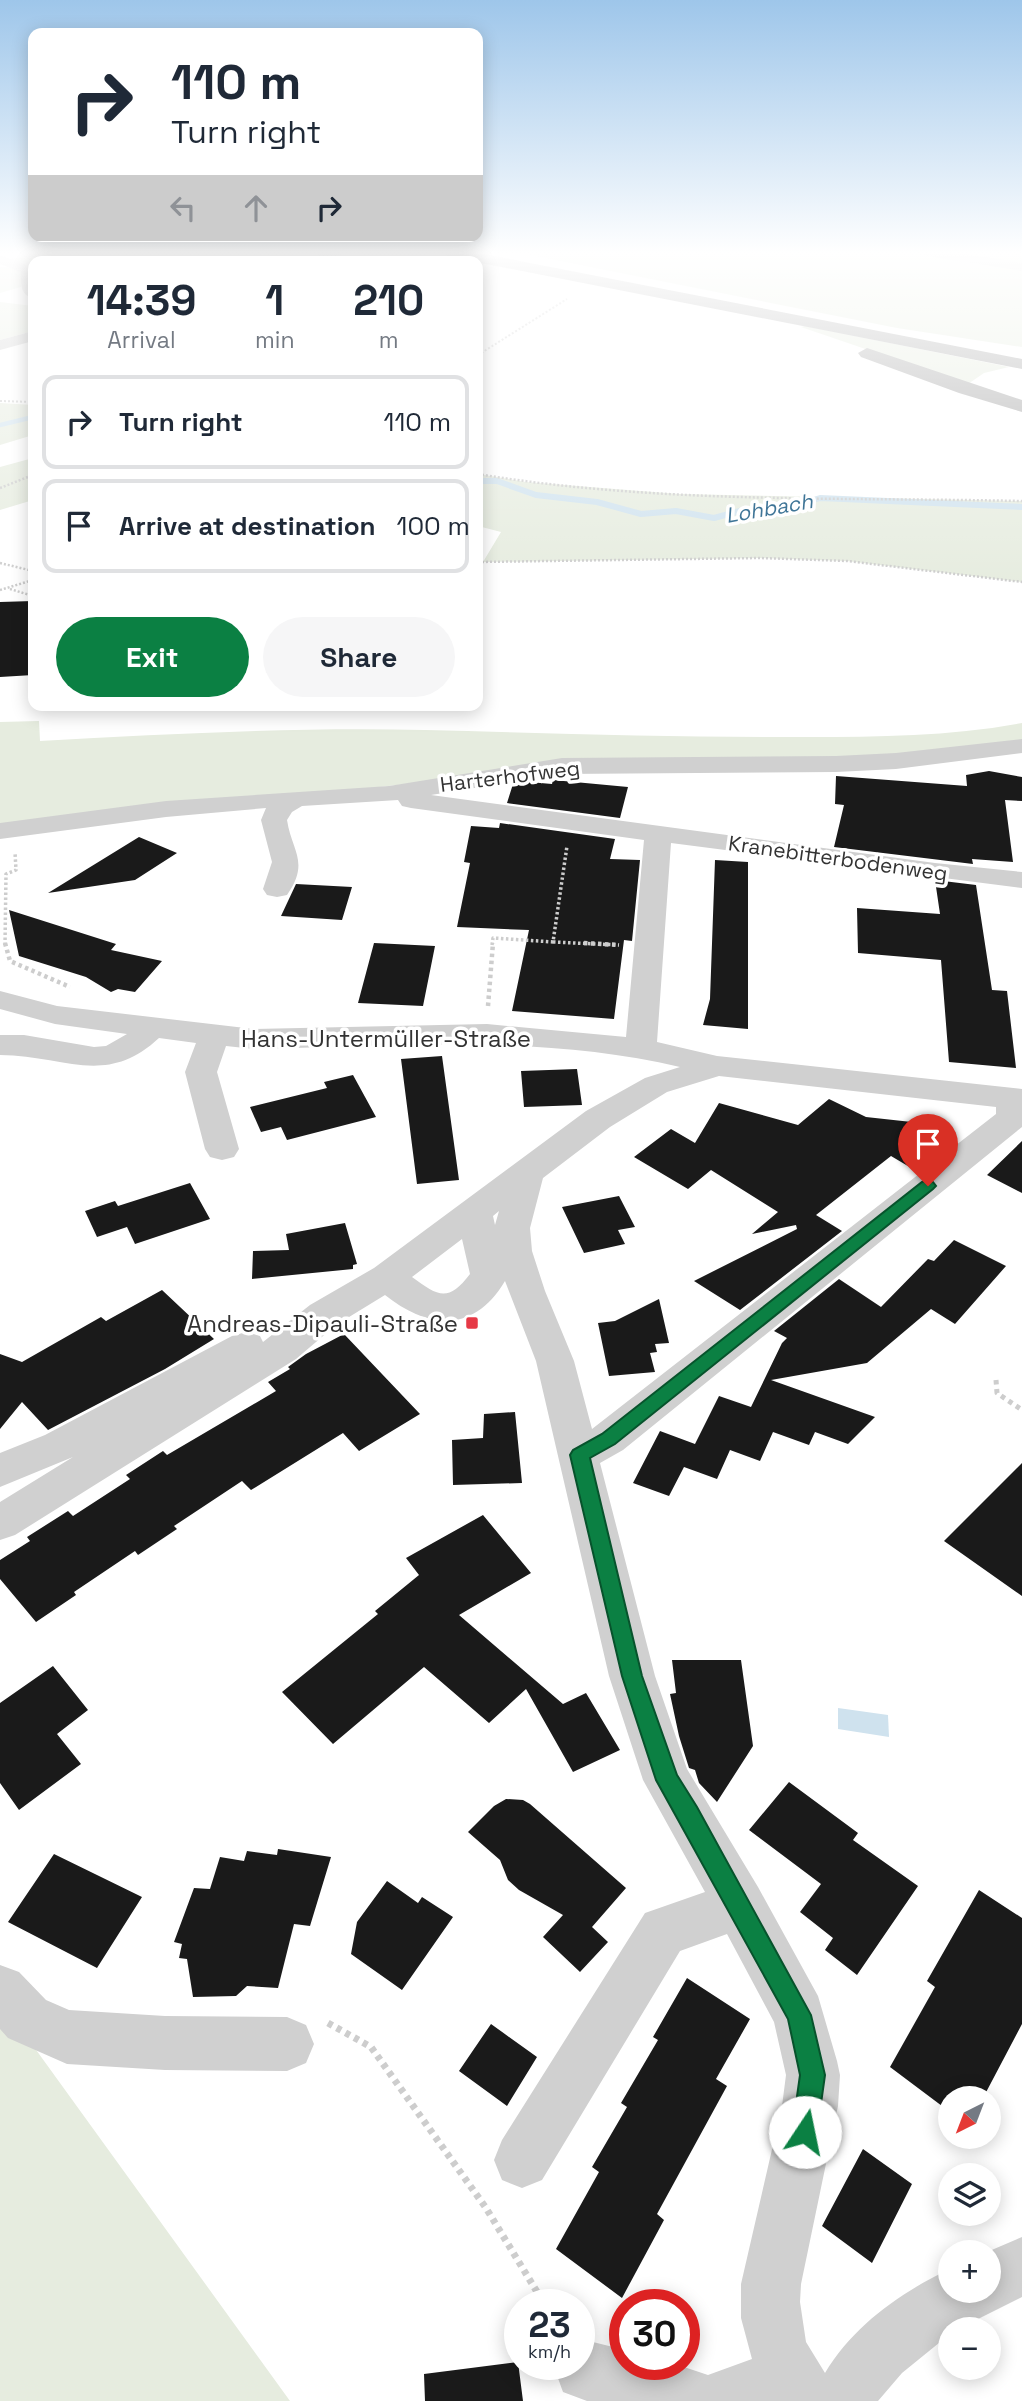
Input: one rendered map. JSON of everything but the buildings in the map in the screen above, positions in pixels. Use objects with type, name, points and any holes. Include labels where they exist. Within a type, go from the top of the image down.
[{"type":"main road","points":[[901,364],[1016,404]]},
{"type":"main road","points":[[1016,404],[993,394],[990,386],[1001,377],[1022,372]]},
{"type":"street","name":"Harterhofweg","points":[[7,830],[166,809],[389,794],[562,766],[836,764],[1022,746]]},
{"type":"street","name":"Kranebitterbodenweg","points":[[389,794],[422,803],[583,822],[935,871],[1022,880]]},
{"type":"street","points":[[277,889],[286,861],[274,829],[274,816],[285,804],[295,799]]},
{"type":"street","points":[[641,1048],[658,841],[655,833]]},
{"type":"street","name":"Hans-Untermüller-Straße","points":[[0,1000],[55,1015],[214,1036],[254,1039],[487,1034],[641,1048],[717,1066],[1018,1099]]},
{"type":"street","points":[[0,1045],[24,1045],[94,1057],[111,1056],[130,1048],[151,1029]]},
{"type":"street","points":[[214,1036],[201,1072],[222,1149]]},
{"type":"street","points":[[0,1471],[59,1446],[240,1349],[323,1315],[387,1277],[598,1119],[656,1085],[717,1066]]},
{"type":"street","points":[[580,1455],[609,1439],[1012,1118],[1018,1099]]},
{"type":"street","points":[[527,1172],[512,1227],[514,1251],[526,1291],[555,1361],[632,1676],[667,1780],[740,1905],[799,2015],[813,2075],[810,2106],[771,2284],[768,2310],[778,2351],[799,2388],[718,2401]]},
{"type":"street","points":[[387,1277],[419,1303],[440,1309],[460,1306],[477,1296],[489,1276],[474,1212]]},
{"type":"street","points":[[0,1523],[282,1349],[323,1315]]},
{"type":"street","points":[[522,2160],[663,1931],[740,1905]]},
{"type":"street","points":[[0,1991],[27,2019],[67,2037],[165,2043],[308,2034]]},
{"type":"street","points":[[1001,2276],[1022,2266]]},
{"type":"street","points":[[843,2401],[852,2382],[876,2355],[911,2327],[950,2303]]},
{"type":"street","points":[[595,2373],[697,2401]]},
{"type":"path","points":[[0,402],[28,402]]},
{"type":"path","points":[[483,475],[526,482],[679,494],[1022,501]]},
{"type":"path","points":[[0,488],[28,477]]},
{"type":"path","points":[[483,562],[760,558],[835,561],[1022,582]]},
{"type":"path","points":[[0,563],[28,570]]},
{"type":"path","points":[[0,590],[28,582]]},
{"type":"path","points":[[9,589],[28,595]]},
{"type":"path","points":[[7,830],[16,870],[6,874],[3,914],[5,951],[10,961],[34,971],[47,981],[72,988]]},
{"type":"path","points":[[553,942],[565,857]]},
{"type":"path","points":[[487,1034],[489,968],[493,938],[649,946]]},
{"type":"path","points":[[996,1380],[997,1393],[1022,1410]]},
{"type":"path","points":[[308,2034],[371,2047],[486,2208],[535,2289]]},
{"type":"shaded area","points":[[910,364],[994,364],[1009,367],[984,373],[968,384]]},
{"type":"shaded area","points":[[0,403],[28,405],[28,437],[0,445]]},
{"type":"shaded area","points":[[28,459],[28,502],[0,510],[0,467]]},
{"type":"shaded area","points":[[483,475],[526,482],[679,494],[1022,501],[1022,582],[847,561],[760,558],[483,562],[501,532],[483,527]]},
{"type":"shaded area","points":[[39,721],[40,741],[329,729],[871,737],[962,732],[1022,723],[1022,746],[962,754],[562,766],[0,831],[0,722]]},
{"type":"shaded area","points":[[0,2000],[290,2401],[0,2401]]},
{"type":"water","points":[[838,1708],[888,1715],[889,1737],[838,1729]]},
{"type":"waterway","name":"Lohbach","points":[[0,425],[28,418]]},
{"type":"waterway","name":"Lohbach","points":[[483,481],[497,481],[536,495],[597,502],[641,514],[676,511],[714,518],[747,509],[777,511],[820,498],[1022,507]]},
{"type":"place","name":"Andreas-Dipauli-Straße","points":[[472,1323]]},
{"type":"route","points":[[805,2132],[813,2075],[799,2015],[689,1814],[667,1780],[632,1676],[598,1542],[580,1455],[609,1439],[928,1186]]}]
